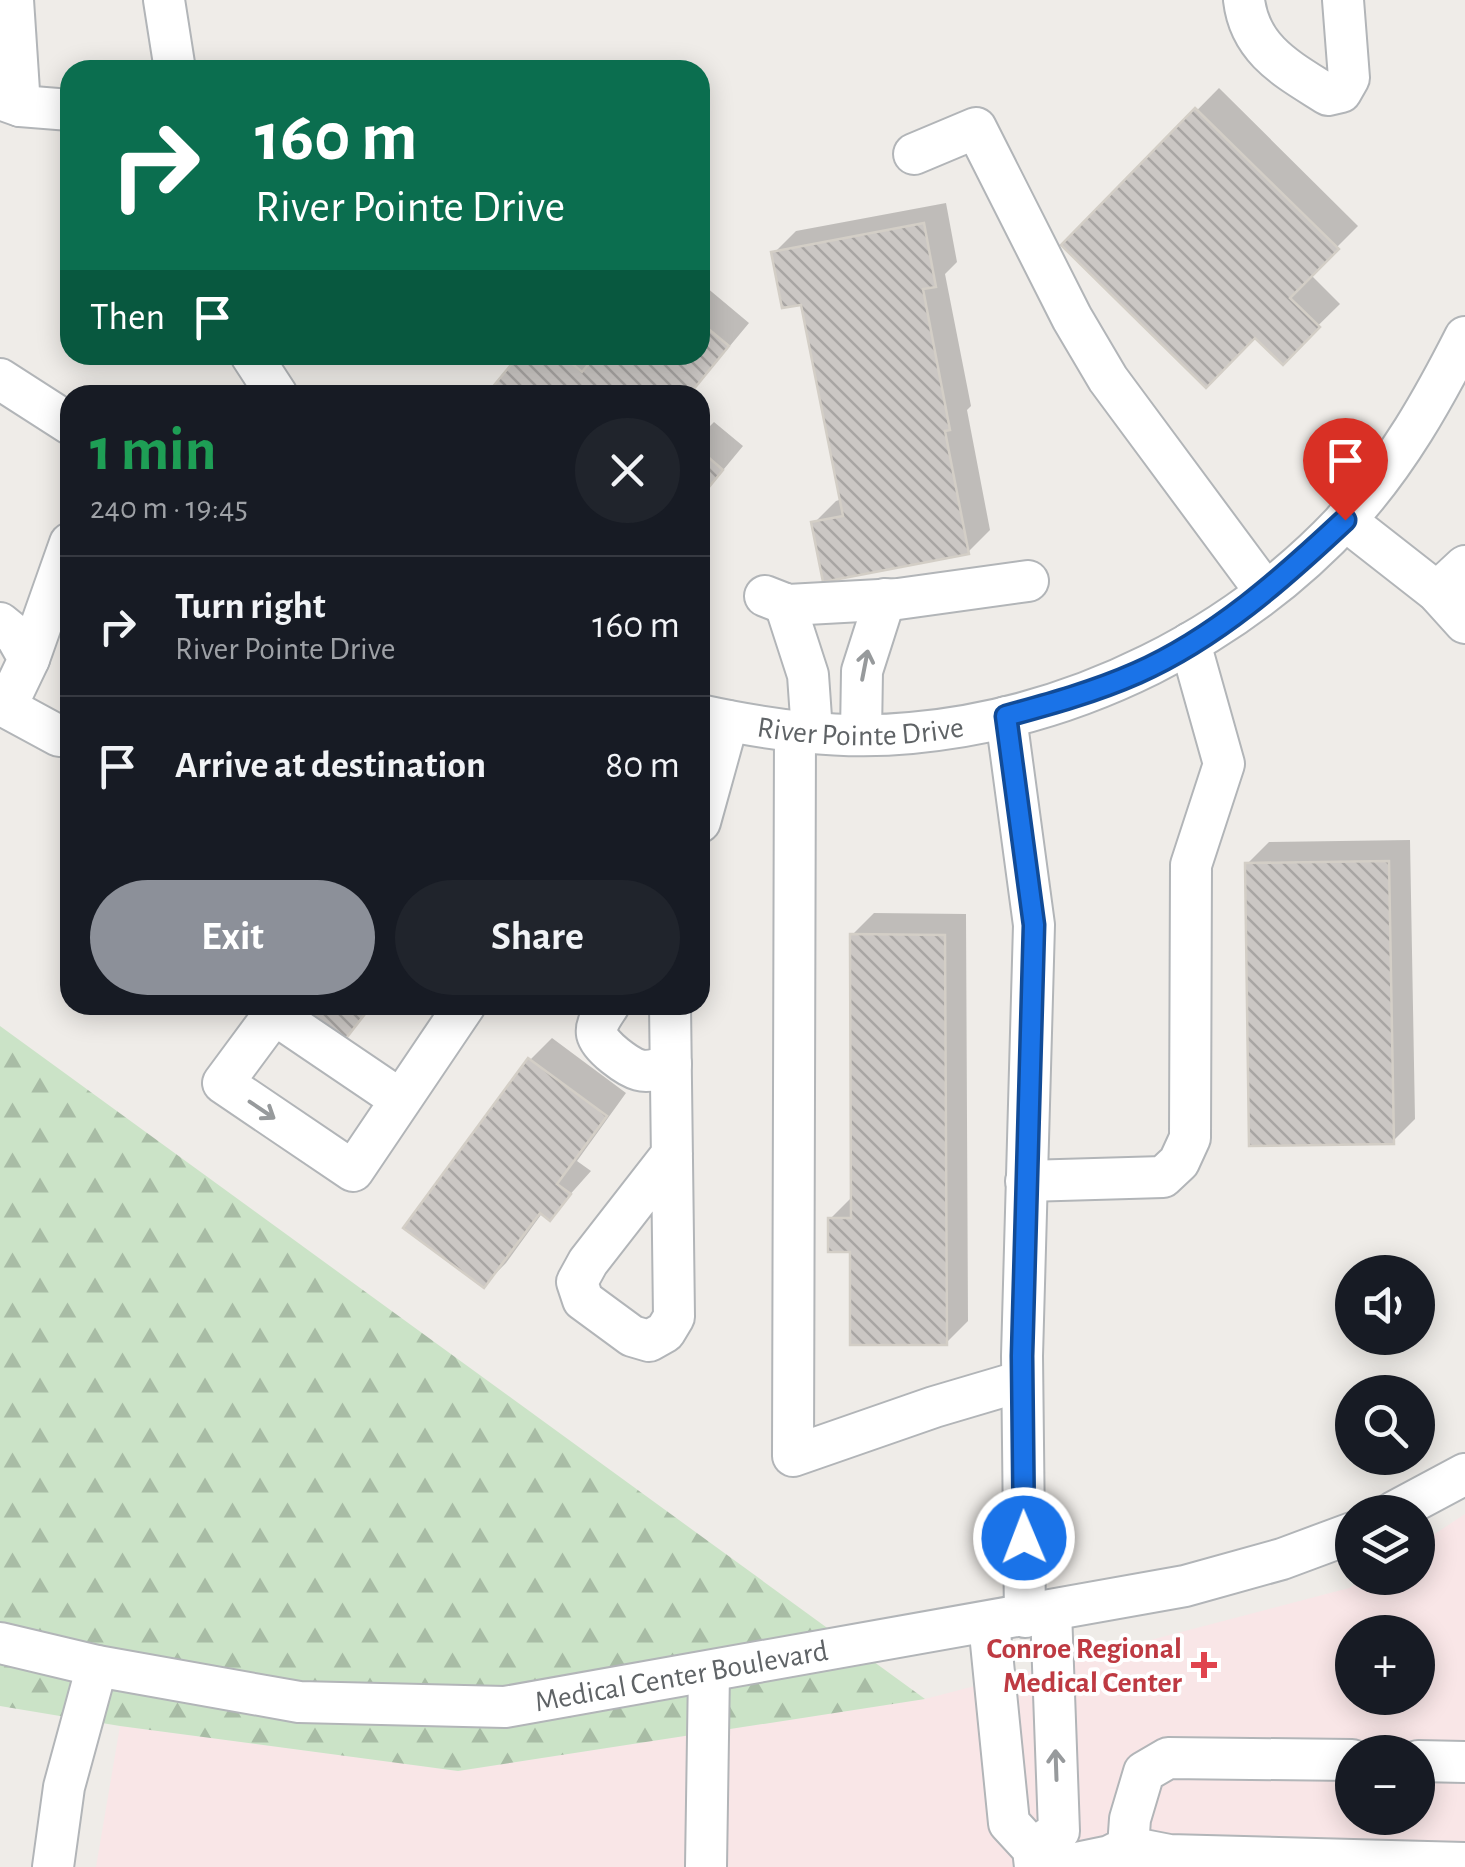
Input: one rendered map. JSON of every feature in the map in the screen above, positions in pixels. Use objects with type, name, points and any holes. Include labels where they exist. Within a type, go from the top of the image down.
[{"type":"street","points":[[13,0],[10,102],[60,109]]},
{"type":"street","points":[[164,0],[173,60]]},
{"type":"street","points":[[1244,0],[1254,36],[1272,59],[1328,95],[1341,92],[1348,78],[1343,0]]},
{"type":"street","points":[[914,154],[976,128],[1072,318],[1108,379],[1265,591]]},
{"type":"street","name":"River Pointe Drive","points":[[714,718],[803,732],[912,733],[1076,698],[1140,672],[1190,644],[1265,591],[1345,520],[1403,448],[1464,341]]},
{"type":"street","points":[[0,379],[60,418]]},
{"type":"street","points":[[1345,520],[1451,579],[1465,623]]},
{"type":"street","points":[[60,571],[28,659],[3,706],[60,736]]},
{"type":"street","points":[[1022,1382],[934,1407],[792,1456],[803,732],[808,675],[775,600],[885,599],[1028,581]]},
{"type":"street","points":[[861,734],[862,671],[885,599]]},
{"type":"street","points":[[0,623],[16,636],[28,659]]},
{"type":"street","points":[[1026,1181],[1164,1177],[1180,1162],[1190,1138],[1191,865],[1224,764],[1190,644]]},
{"type":"street","points":[[1006,716],[1034,925],[1022,1382],[1022,1617],[1010,1823],[1042,1861]]},
{"type":"street","points":[[710,748],[714,718]]},
{"type":"street","points":[[273,1015],[224,1083],[353,1170],[458,1015]]},
{"type":"street","points":[[275,1015],[401,1100]]},
{"type":"street","points":[[603,1015],[597,1035],[604,1046],[637,1070],[652,1071],[671,1064]]},
{"type":"street","points":[[670,1015],[672,1154]]},
{"type":"street","points":[[1426,1495],[1465,1474]]},
{"type":"street","name":"Medical Center Boulevard","points":[[0,1643],[97,1666],[299,1702],[505,1707],[1185,1586],[1282,1559],[1335,1539]]},
{"type":"street","points":[[1022,1617],[1058,1832],[1042,1861]]},
{"type":"street","points":[[53,1867],[64,1787],[97,1666]]},
{"type":"street","points":[[706,1867],[710,1672]]},
{"type":"street","points":[[1128,1847],[1130,1818],[1144,1772],[1168,1758],[1335,1760]]},
{"type":"street","points":[[1435,1761],[1465,1762]]},
{"type":"street","points":[[1042,1861],[1110,1856],[1128,1847],[1169,1855],[1465,1864]]},
{"type":"shaded area","name":"Conroe Regional Medical Center","points":[[1465,1514],[1465,1867],[96,1867],[120,1726],[458,1771],[925,1699],[1335,1592],[1335,1595],[1435,1595],[1435,1534]]},
{"type":"green space","points":[[0,1026],[925,1699],[458,1771],[0,1706]]},
{"type":"building","points":[[1195,108],[1339,249],[1290,298],[1320,327],[1283,365],[1255,338],[1206,388],[1061,245]]},
{"type":"building","points":[[924,223],[936,287],[923,289],[969,554],[823,582],[811,522],[843,516],[801,305],[782,308],[771,252]]},
{"type":"building","points":[[710,330],[729,346],[697,385],[494,385],[511,365],[574,365],[582,372],[588,365],[710,365]]},
{"type":"building","points":[[710,459],[723,470],[710,486]]},
{"type":"building","points":[[1389,861],[1394,1144],[1249,1146],[1245,863]]},
{"type":"building","points":[[850,934],[945,935],[947,1345],[850,1345],[850,1252],[828,1252],[828,1218],[851,1218]]},
{"type":"building","points":[[309,1015],[364,1015],[344,1041]]},
{"type":"building","points":[[528,1058],[607,1116],[557,1184],[571,1194],[550,1221],[540,1213],[484,1288],[403,1228]]},
{"type":"place","name":"Conroe Regional Medical Center","points":[[1204,1665]]},
{"type":"route","points":[[1024,1538],[1022,1356],[1034,925],[1006,716],[1076,698],[1140,672],[1190,644],[1280,580],[1345,520]]}]
